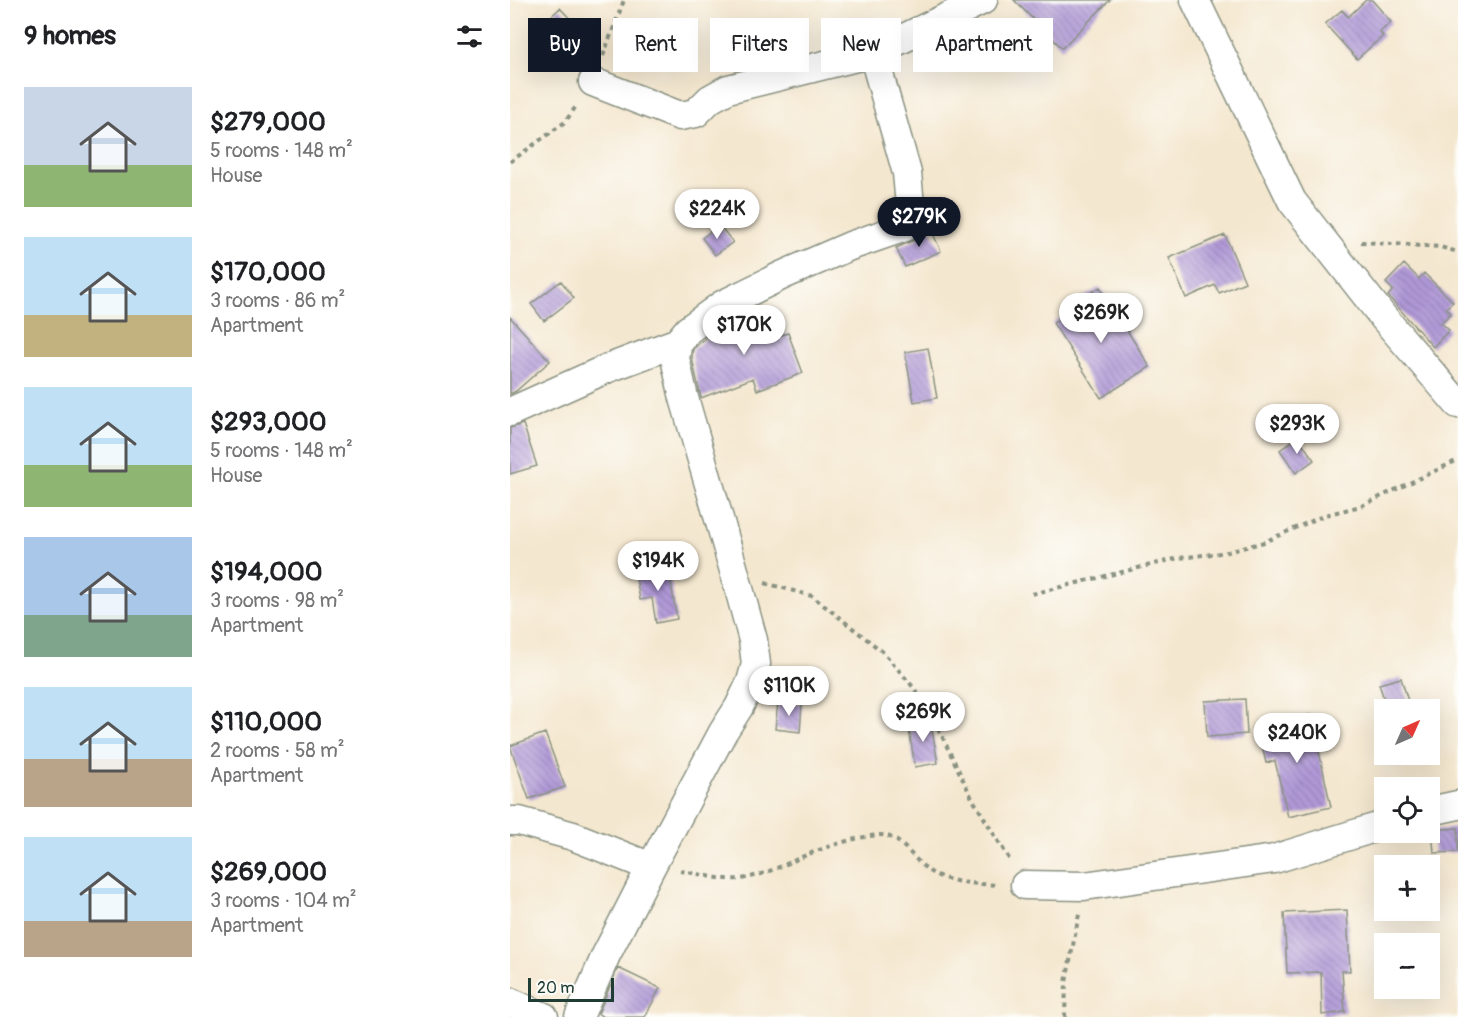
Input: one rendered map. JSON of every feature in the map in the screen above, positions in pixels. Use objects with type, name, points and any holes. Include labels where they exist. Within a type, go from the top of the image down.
[{"type":"street","points":[[901,40],[983,0]]},
{"type":"street","points":[[1196,0],[1292,201],[1384,318],[1458,404]]},
{"type":"street","points":[[593,82],[680,116],[696,113],[710,99],[728,88],[821,66]]},
{"type":"street","points":[[579,1017],[606,955],[651,867],[752,682],[756,664],[753,640],[684,398],[675,358],[678,342],[688,330],[723,305],[783,275],[850,246],[905,227],[909,223],[911,199],[907,173],[878,72]]},
{"type":"street","points":[[510,412],[606,369],[678,342]]},
{"type":"street","points":[[1440,810],[1458,805]]},
{"type":"street","points":[[510,821],[573,836],[651,867]]},
{"type":"street","points":[[1025,885],[1084,886],[1274,859],[1374,828]]},
{"type":"street","points":[[510,1002],[544,1017]]},
{"type":"path","points":[[1321,240],[1399,243],[1440,247],[1458,252]]},
{"type":"path","points":[[1032,594],[1179,558],[1228,552],[1264,542],[1325,515],[1361,506],[1458,460]]},
{"type":"path","points":[[735,574],[812,596],[883,652],[914,688],[936,724],[972,798],[1025,885]]},
{"type":"path","points":[[651,867],[738,879],[754,876],[811,853],[882,835],[896,839],[920,865],[936,875],[960,881],[1025,885]]},
{"type":"path","points":[[1065,1017],[1066,982],[1084,886]]},
{"type":"building","points":[[1014,0],[1110,0],[1062,48],[1053,39],[1053,18],[1032,18]]},
{"type":"building","points":[[1366,0],[1372,0],[1391,22],[1380,32],[1383,36],[1357,59],[1325,24],[1342,10],[1348,17]]},
{"type":"building","points":[[560,8],[569,18],[549,18]]},
{"type":"building","points":[[927,221],[941,251],[905,267],[896,248],[917,239]]},
{"type":"building","points":[[719,225],[733,242],[715,255],[702,238]]},
{"type":"building","points":[[1225,235],[1245,282],[1219,293],[1215,285],[1186,298],[1169,258]]},
{"type":"building","points":[[1404,264],[1419,279],[1424,273],[1453,302],[1446,308],[1451,313],[1441,323],[1449,330],[1433,347],[1388,296],[1393,290],[1386,283]]},
{"type":"building","points":[[561,281],[574,298],[544,321],[531,304]]},
{"type":"building","points":[[1100,287],[1150,367],[1101,398],[1053,323],[1081,305],[1078,301]]},
{"type":"building","points":[[765,312],[772,338],[788,333],[803,373],[757,390],[753,378],[701,398],[692,358],[693,349],[714,331],[734,323],[733,318]]},
{"type":"building","points":[[510,317],[550,361],[510,394]]},
{"type":"building","points":[[928,348],[937,398],[914,402],[905,352]]},
{"type":"building","points":[[523,424],[537,466],[510,474],[510,428]]},
{"type":"building","points":[[1298,437],[1314,460],[1296,473],[1280,450]]},
{"type":"building","points":[[668,566],[677,619],[656,623],[652,598],[640,600],[635,572]]},
{"type":"building","points":[[1401,678],[1407,699],[1384,699],[1379,684]]},
{"type":"building","points":[[1245,699],[1247,734],[1207,737],[1205,701]]},
{"type":"building","points":[[778,702],[802,704],[800,732],[775,729]]},
{"type":"building","points":[[1311,715],[1331,807],[1288,817],[1275,761],[1266,763],[1258,727]]},
{"type":"building","points":[[930,719],[938,763],[915,767],[908,723]]},
{"type":"building","points":[[545,733],[565,787],[529,799],[510,746]]},
{"type":"building","points":[[1458,828],[1458,852],[1434,853],[1433,843],[1440,843],[1440,829]]},
{"type":"building","points":[[1347,910],[1350,971],[1342,971],[1345,1012],[1322,1015],[1321,972],[1287,973],[1284,913]]},
{"type":"building","points":[[618,968],[660,988],[645,1017],[604,1017],[598,1014]]}]
